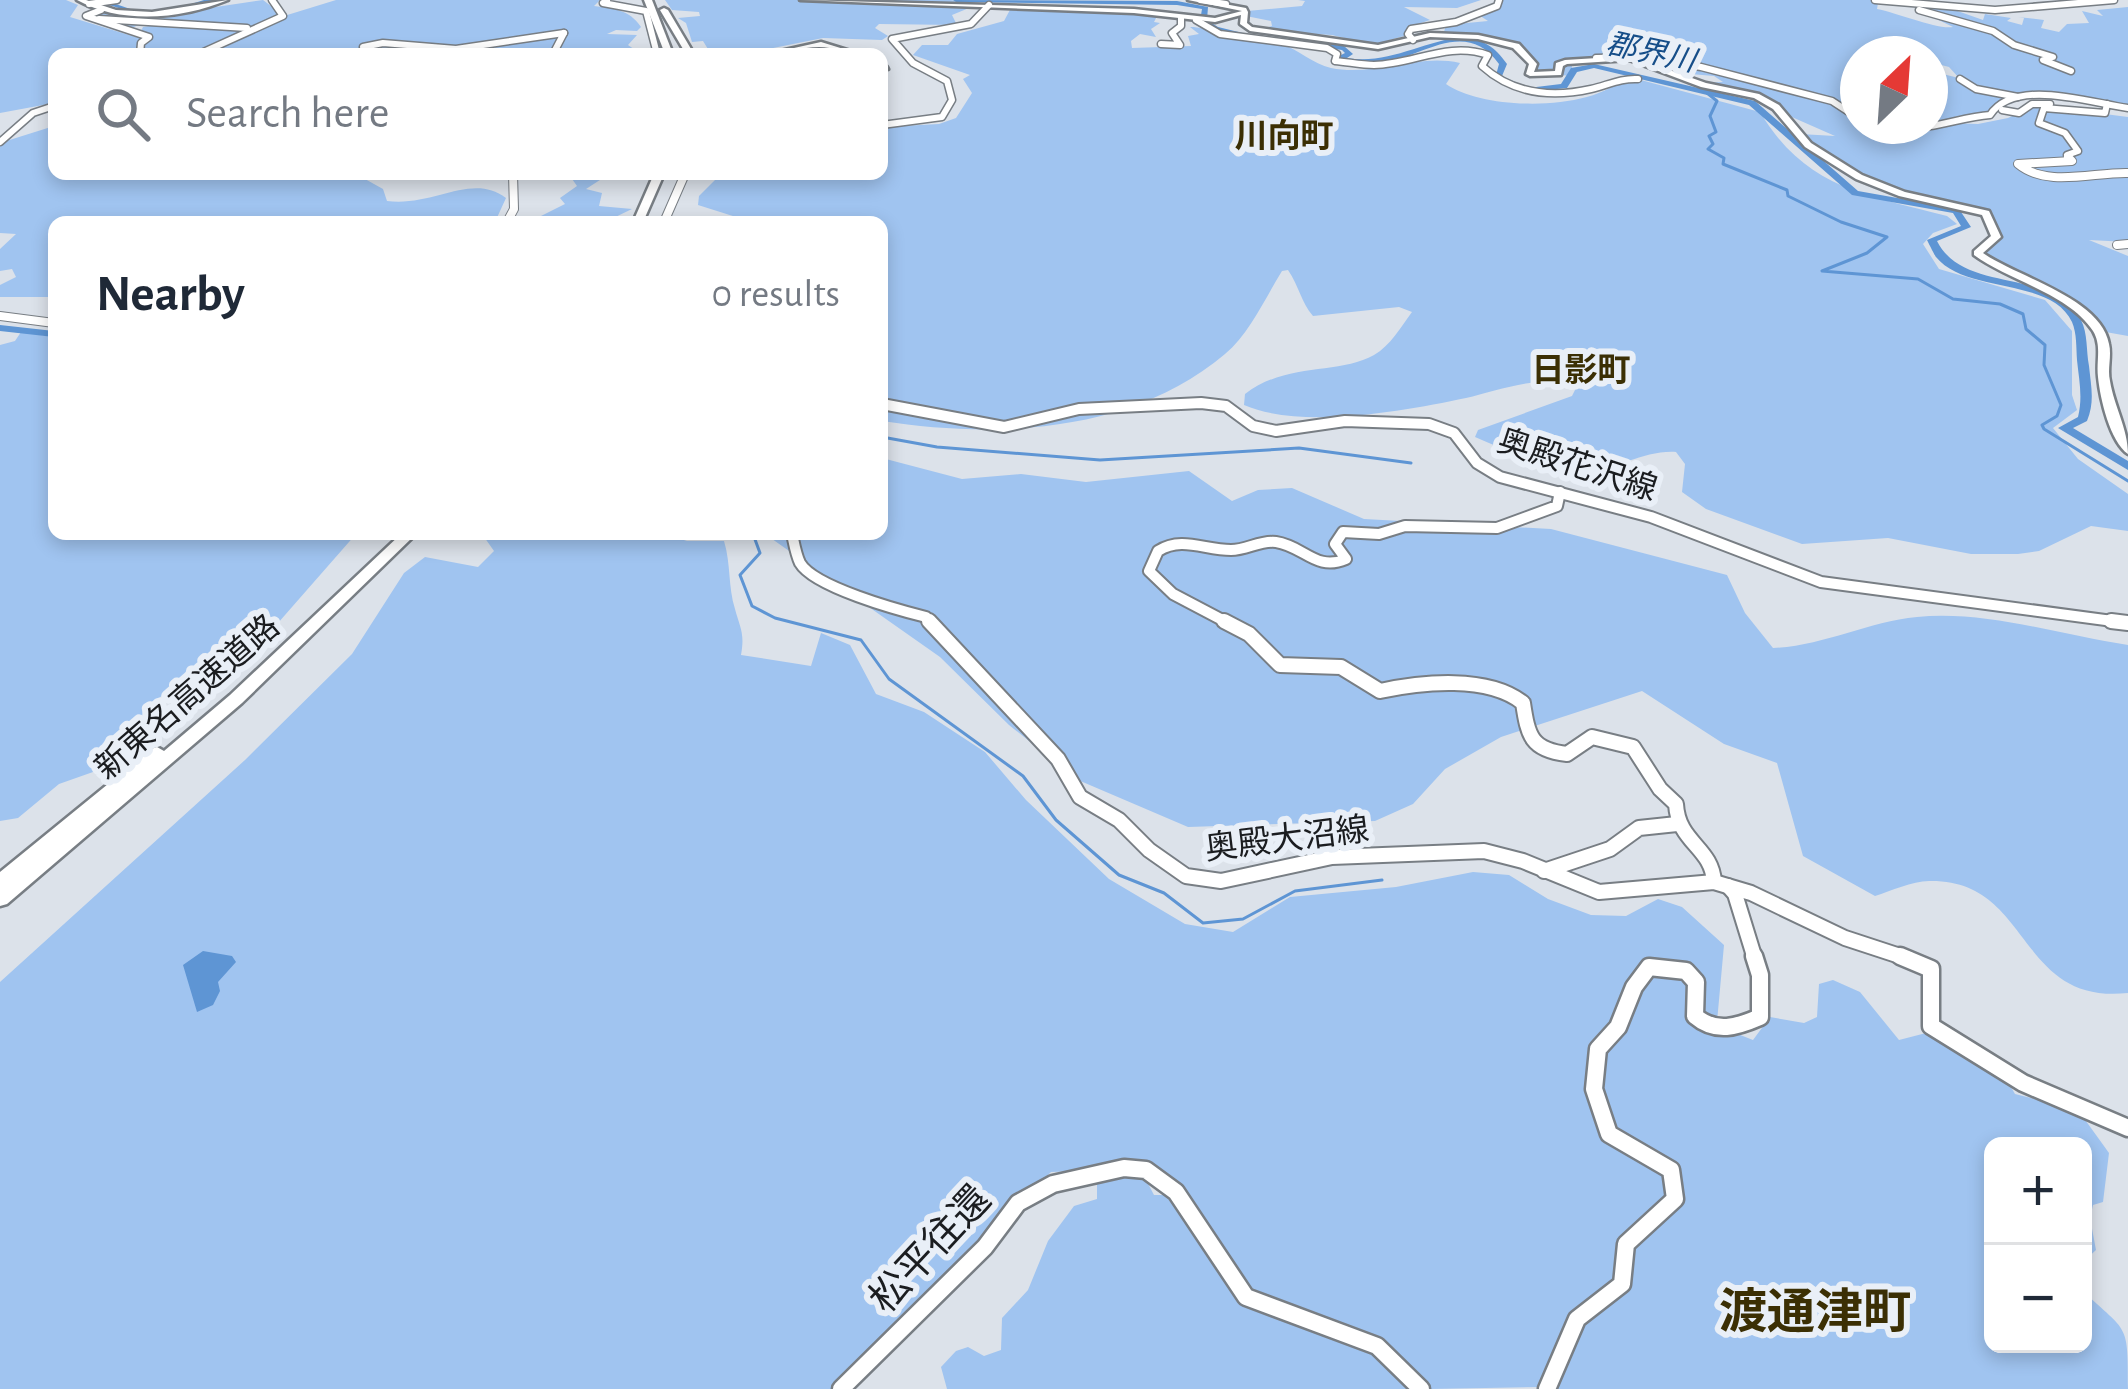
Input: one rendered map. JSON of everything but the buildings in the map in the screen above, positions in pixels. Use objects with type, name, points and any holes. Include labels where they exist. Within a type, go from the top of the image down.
[{"type":"highway","points":[[648,0],[667,48]]},
{"type":"highway","points":[[662,5],[678,48]]},
{"type":"highway","points":[[662,5],[687,48]]},
{"type":"highway","points":[[802,48],[821,44],[835,48]]},
{"type":"highway","points":[[639,216],[644,180]]},
{"type":"highway","points":[[640,216],[656,180]]},
{"type":"highway","points":[[652,216],[668,180]]},
{"type":"highway","name":"新東名高速道路","points":[[0,883],[249,673],[397,540]]},
{"type":"highway","name":"新東名高速道路","points":[[0,899],[236,699],[397,540]]},
{"type":"main road","points":[[92,7],[160,14],[225,0]]},
{"type":"main road","points":[[803,0],[1134,10],[1198,20],[1245,12]]},
{"type":"main road","points":[[1191,0],[1226,4],[1245,12]]},
{"type":"main road","points":[[1245,12],[1244,27],[1262,32],[1378,47],[1444,35],[1502,42],[1519,48],[1534,67],[1529,73],[1536,76],[1558,73],[1562,63],[1634,58],[1704,85],[1756,96],[1776,106],[1808,145],[1859,177],[1893,192],[1986,213],[1996,237],[1977,253],[2031,286],[2076,304],[2103,338],[2104,380],[2113,402],[2116,437],[2128,450]]},
{"type":"street","points":[[210,48],[283,16],[272,0]]},
{"type":"street","points":[[607,0],[604,4],[646,11],[655,48]]},
{"type":"street","points":[[1200,0],[1226,4]]},
{"type":"street","points":[[1413,40],[1408,34],[1412,29],[1472,17],[1476,10],[1497,6],[1499,0]]},
{"type":"street","points":[[1875,0],[1997,32],[2014,45],[2053,57],[2043,61],[2046,64],[2071,71]]},
{"type":"street","points":[[1912,7],[2020,12],[2114,0]]},
{"type":"street","points":[[92,7],[113,1]]},
{"type":"street","points":[[888,124],[941,117],[949,111],[952,94],[947,81],[911,62],[891,44],[892,39],[971,24],[989,5]]},
{"type":"street","points":[[92,7],[247,28]]},
{"type":"street","points":[[92,7],[149,37],[140,48]]},
{"type":"street","points":[[1161,44],[1180,45],[1172,33],[1181,26],[1181,18]]},
{"type":"street","points":[[1198,20],[1220,34],[1327,48],[1337,54],[1333,59],[1356,65],[1474,50],[1488,55],[1482,66],[1500,83],[1544,94],[1597,88],[1621,77],[1638,79]]},
{"type":"street","points":[[463,48],[563,33],[556,48]]},
{"type":"street","points":[[364,47],[387,43],[444,48]]},
{"type":"street","points":[[1595,58],[1643,55],[1703,71],[1742,75],[1840,105]]},
{"type":"street","points":[[1960,79],[1976,89],[2018,97],[2036,94],[2128,112]]},
{"type":"street","points":[[1993,108],[2014,103],[2018,97]]},
{"type":"street","points":[[1993,108],[2019,113],[2039,104],[2106,108]]},
{"type":"street","points":[[2106,108],[2044,107],[2039,123],[2065,133],[2078,151],[2067,155],[2072,161],[2061,165],[2024,162],[2018,166],[2043,177],[2128,173]]},
{"type":"street","points":[[0,142],[33,112],[48,108]]},
{"type":"street","points":[[1948,121],[1990,115],[1993,108]]},
{"type":"street","points":[[510,216],[513,180]]},
{"type":"street","points":[[667,216],[682,180]]},
{"type":"street","points":[[0,316],[48,321]]},
{"type":"street","name":"奥殿花沢線","points":[[888,405],[1004,428],[1079,409],[1201,403],[1226,406],[1253,425],[1276,431],[1345,421],[1430,424],[1454,433],[1477,464],[1491,472],[1651,517],[1837,586],[2128,623]]},
{"type":"street","points":[[1547,1389],[1557,1376],[1575,1322],[1588,1304],[1622,1284],[1626,1244],[1675,1199],[1670,1170],[1612,1140],[1601,1125],[1596,1105],[1599,1045],[1621,1023],[1636,978],[1657,966],[1686,971],[1696,982],[1696,1016],[1709,1027],[1738,1027],[1760,1017],[1760,975],[1735,894],[1720,884],[1713,867],[1677,824],[1676,804],[1660,789],[1633,747],[1592,737],[1567,754],[1543,751],[1528,737],[1523,703],[1514,693],[1420,683],[1380,691],[1341,667],[1280,665],[1249,634],[1173,594],[1149,572],[1148,562],[1157,550],[1189,542],[1233,550],[1261,542],[1283,543],[1314,562],[1331,565],[1346,559],[1335,544],[1342,532],[1378,534],[1402,526],[1497,528],[1546,513],[1557,506],[1560,492]]},
{"type":"street","name":"奥殿大沼線","points":[[794,540],[800,563],[813,577],[849,590],[868,604],[926,617],[1058,759],[1079,797],[1119,820],[1186,876],[1221,881],[1289,862],[1484,851],[1599,892],[1720,884]]},
{"type":"street","points":[[1544,871],[1610,849],[1639,827],[1677,824]]},
{"type":"street","points":[[1720,884],[1845,938],[1926,965],[1931,969],[1931,1026],[2023,1083],[2128,1128]]},
{"type":"street","name":"松平往還","points":[[841,1389],[986,1247],[1018,1203],[1054,1184],[1097,1171],[1137,1168],[1162,1178],[1176,1192],[1246,1297],[1377,1346],[1421,1389]]},
{"type":"shaded area","points":[[0,0],[66,0],[78,5],[70,17],[142,39],[140,48],[48,48],[48,104],[0,113]]},
{"type":"shaded area","points":[[263,0],[284,16],[336,0],[600,0],[594,6],[626,13],[641,27],[607,34],[637,35],[628,45],[632,48],[142,48],[141,43],[151,37],[141,31],[143,27],[164,24],[130,23],[139,25],[128,29],[90,16],[99,11],[162,15]]},
{"type":"shaded area","points":[[665,0],[950,0],[990,4],[955,2],[969,8],[952,15],[957,25],[879,24],[875,28],[888,36],[882,40],[823,38],[774,48],[707,48],[703,41],[692,42],[686,23],[678,18],[700,16],[699,12],[672,10]]},
{"type":"shaded area","points":[[1298,0],[1481,0],[1457,8],[1404,7],[1430,20],[1409,27],[1411,34],[1372,45],[1332,35],[1270,31],[1265,28],[1272,26],[1271,21],[1246,16],[1247,11],[1302,6],[1305,1]]},
{"type":"shaded area","points":[[1500,0],[1870,0],[1878,3],[1877,9],[1938,26],[1953,27],[1916,9],[1949,8],[1983,20],[1985,14],[2011,18],[2007,21],[2022,25],[2024,18],[2018,17],[2044,20],[2041,28],[2059,32],[2067,24],[2089,23],[2082,11],[2103,16],[2097,10],[2128,7],[2128,107],[2015,96],[2013,103],[1990,108],[1991,114],[1956,116],[1948,123],[2008,118],[2035,105],[2128,117],[2128,242],[2089,240],[2128,256],[2128,336],[2100,331],[2078,304],[1983,255],[1998,234],[1987,212],[1901,193],[1860,177],[1800,134],[1835,136],[1764,99],[1703,83],[1723,82],[1714,76],[1679,73],[1684,69],[1628,56],[1572,66],[1571,76],[1532,72],[1536,67],[1515,50],[1444,32],[1446,25],[1488,21],[1479,15]]},
{"type":"shaded area","points":[[1011,8],[1157,16],[1154,22],[1160,23],[1151,29],[1156,37],[1140,34],[1131,41],[1132,48],[1191,46],[1188,36],[1199,34],[1190,27],[1281,44],[1331,68],[1460,63],[1446,84],[1511,103],[1589,96],[1626,76],[1760,112],[1797,158],[1818,173],[1865,194],[1947,216],[1957,224],[1933,233],[1923,244],[1939,269],[2045,300],[2072,331],[2072,395],[2077,410],[2053,428],[2078,459],[2128,494],[2128,531],[2091,526],[2039,551],[2018,554],[1971,554],[1888,538],[1802,544],[1706,509],[1682,492],[1685,464],[1676,452],[1607,467],[1570,469],[1475,437],[1478,430],[1572,396],[1576,388],[1550,382],[1354,416],[1294,416],[1244,405],[1245,394],[1278,377],[1374,355],[1412,312],[1399,307],[1313,316],[1288,270],[1282,271],[1234,346],[1188,380],[1148,400],[1106,415],[1017,429],[888,422],[888,216],[733,216],[698,205],[699,196],[715,180],[888,180],[888,127],[939,124],[956,118],[972,93],[963,79],[970,75],[913,55],[922,45],[948,45],[957,34],[1004,21]]},
{"type":"shaded area","points":[[48,128],[48,180],[367,180],[383,189],[387,201],[480,188],[506,198],[498,216],[48,216],[48,297],[0,297],[0,285],[16,277],[12,269],[0,271],[0,249],[16,234],[0,233],[0,143]]},
{"type":"shaded area","points":[[573,180],[600,180],[586,189],[602,193],[599,206],[632,209],[617,216],[541,216],[565,204],[560,198],[577,186]]},
{"type":"shaded area","points":[[21,332],[48,336],[48,540],[351,540],[278,623],[220,651],[146,708],[148,725],[93,772],[59,784],[18,818],[0,821],[0,345],[15,341]]},
{"type":"shaded area","points":[[888,460],[962,479],[1021,474],[1086,482],[1189,471],[1232,501],[1258,490],[1292,488],[1364,519],[1551,529],[1727,575],[1745,613],[1773,648],[1899,620],[1943,616],[1996,620],[2128,645],[2128,993],[2091,992],[2064,980],[1988,899],[1963,886],[1922,881],[1875,896],[1803,856],[1777,763],[1724,744],[1642,691],[1501,737],[1445,769],[1413,804],[1375,821],[1188,827],[1078,780],[1009,725],[940,657],[774,540],[888,540]]},
{"type":"shaded area","points":[[486,540],[724,541],[742,636],[741,655],[811,666],[821,633],[850,645],[876,694],[924,712],[985,752],[1026,800],[1109,879],[1185,924],[1233,932],[1290,897],[1396,887],[1473,872],[1509,875],[1548,899],[1591,915],[1626,916],[1658,899],[1682,907],[1724,945],[1717,1022],[1699,1013],[1699,978],[1652,962],[1603,1050],[1591,1101],[1595,1122],[1608,1139],[1665,1170],[1671,1197],[1622,1243],[1618,1282],[1585,1301],[1540,1387],[1430,1389],[1401,1362],[1248,1294],[1151,1168],[1051,1172],[834,1389],[0,1389],[0,982],[245,760],[352,654],[404,573],[425,557],[478,567],[494,551]]},
{"type":"shaded area","points":[[203,951],[232,956],[236,962],[218,982],[220,991],[213,1005],[197,1012],[183,965]]},
{"type":"shaded area","points":[[1653,969],[1686,974],[1692,1016],[1753,1040],[1770,1017],[1804,1023],[1817,1017],[1819,984],[1833,980],[1860,992],[1899,1040],[1930,1032],[2004,1075],[2015,1094],[2078,1110],[2109,1153],[2103,1202],[2092,1209],[2092,1137],[1984,1137],[1984,1353],[2092,1353],[2092,1299],[2126,1339],[2128,1389],[1555,1389],[1579,1324],[1613,1297],[1630,1247],[1680,1188],[1603,1124],[1598,1059]]},
{"type":"shaded area","points":[[1122,1171],[1144,1176],[1154,1195],[1174,1195],[1233,1286],[1367,1344],[1413,1389],[947,1389],[941,1367],[956,1351],[968,1347],[984,1356],[1001,1350],[1002,1318],[1028,1290],[1048,1241],[1074,1206],[1097,1199],[1097,1179]]},
{"type":"waterway","name":"郡界川","points":[[97,0],[139,13]]},
{"type":"waterway","name":"郡界川","points":[[175,10],[212,0]]},
{"type":"waterway","name":"郡界川","points":[[956,0],[1177,3],[1206,8],[1203,21],[1216,29],[1251,36]]},
{"type":"waterway","name":"郡界川","points":[[1287,41],[1344,48],[1349,54],[1340,59],[1369,63],[1463,39],[1492,49],[1503,64],[1498,77],[1527,90],[1564,86],[1574,70],[1594,66],[1752,103],[1855,193],[1956,211],[1966,227],[1932,240],[1939,255],[1953,266],[2038,292],[2071,312],[2080,332],[2087,405],[2083,419],[2064,428],[2128,466]]},
{"type":"waterway","points":[[1707,93],[1717,101],[1710,116],[1716,132],[1709,136],[1713,144],[1708,149],[1724,158],[1723,164],[1787,190],[1788,196],[1841,222],[1887,237],[1867,253],[1822,271],[1918,279],[1953,299],[2000,304],[2023,314],[2026,329],[2045,345],[2044,365],[2061,405],[2057,416],[2042,425],[2044,429],[2128,481]]},
{"type":"waterway","points":[[0,328],[48,333]]},
{"type":"waterway","points":[[888,438],[937,447],[1100,460],[1299,448],[1411,463]]},
{"type":"waterway","points":[[755,540],[760,553],[740,575],[752,606],[775,618],[861,640],[889,679],[1023,776],[1056,820],[1119,875],[1164,893],[1203,923],[1243,919],[1295,891],[1382,880]]},
{"type":"district","name":"川向町","points":[[1284,137]]},
{"type":"district","name":"日影町","points":[[1581,371]]},
{"type":"district","name":"渡通津町","points":[[1815,1314]]}]
